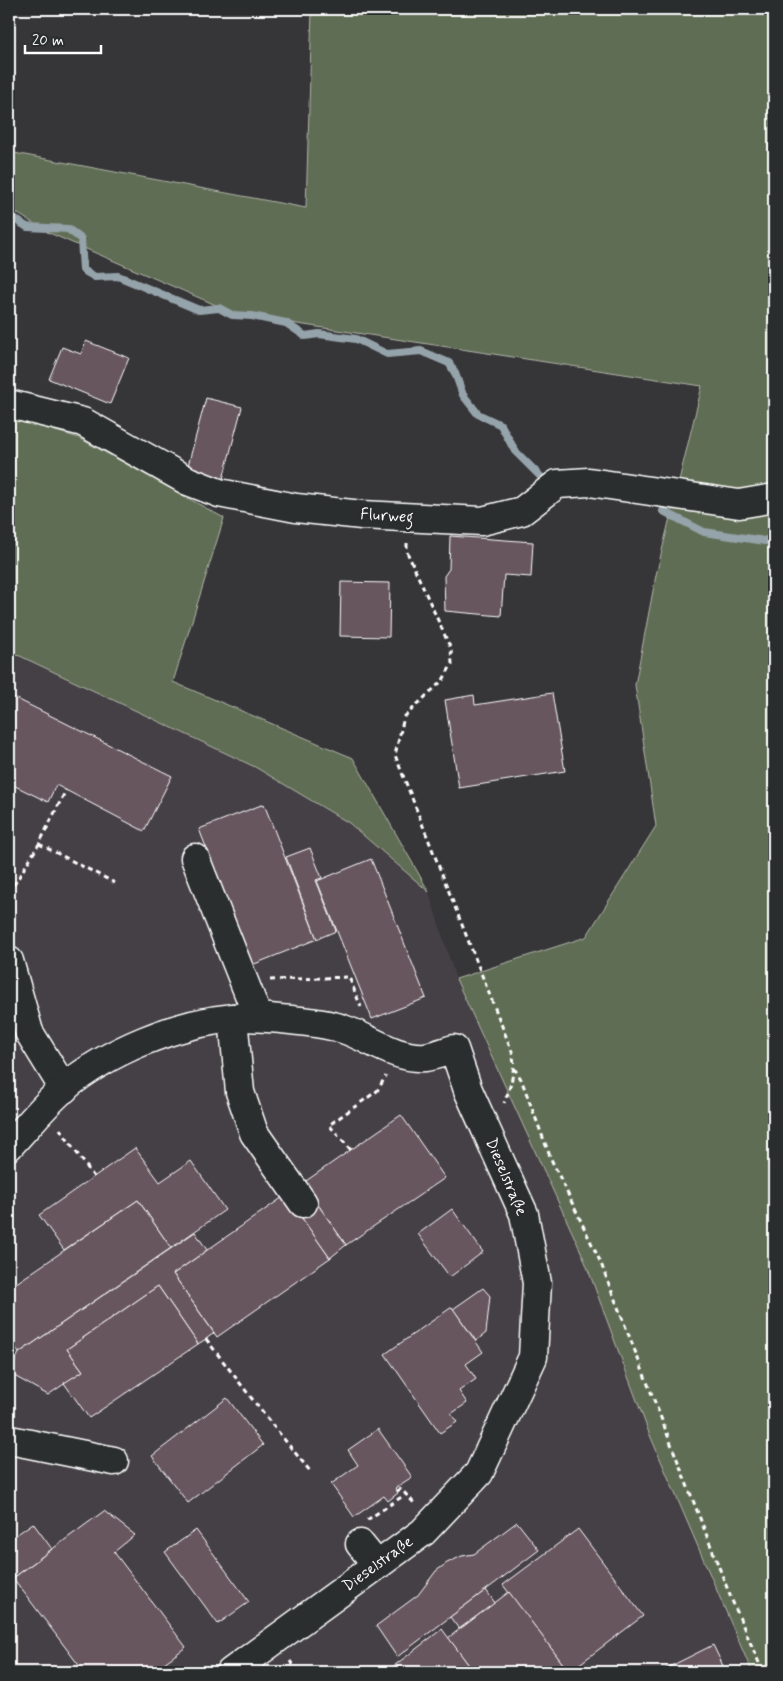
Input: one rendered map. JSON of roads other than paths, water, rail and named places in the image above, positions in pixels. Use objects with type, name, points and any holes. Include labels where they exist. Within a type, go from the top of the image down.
[{"type":"street","name":"Flurweg","points":[[9,404],[83,422],[188,481],[219,493],[296,508],[482,521],[522,511],[557,484],[589,482],[739,504],[774,498]]},
{"type":"street","points":[[195,858],[245,1017],[240,1092],[254,1133],[304,1203]]},
{"type":"street","points":[[9,961],[29,1032],[64,1089]]},
{"type":"street","name":"Dieselstraße","points":[[9,1146],[64,1089],[84,1073],[131,1046],[184,1026],[245,1017],[318,1023],[343,1029],[396,1053],[414,1057],[426,1057],[454,1049],[468,1090],[524,1214],[537,1282],[533,1357],[479,1473],[423,1532],[231,1672]]},
{"type":"street","points":[[11,1439],[114,1461]]},
{"type":"street","points":[[360,1534],[377,1565]]},
{"type":"waterway","points":[[9,215],[27,227],[68,229],[81,239],[83,270],[95,277],[118,276],[199,310],[219,308],[232,315],[252,316],[286,323],[305,336],[319,334],[356,339],[387,354],[421,351],[449,363],[463,395],[478,414],[501,425],[515,451],[541,477]]},
{"type":"waterway","points":[[663,511],[704,532],[765,541],[774,536]]}]
